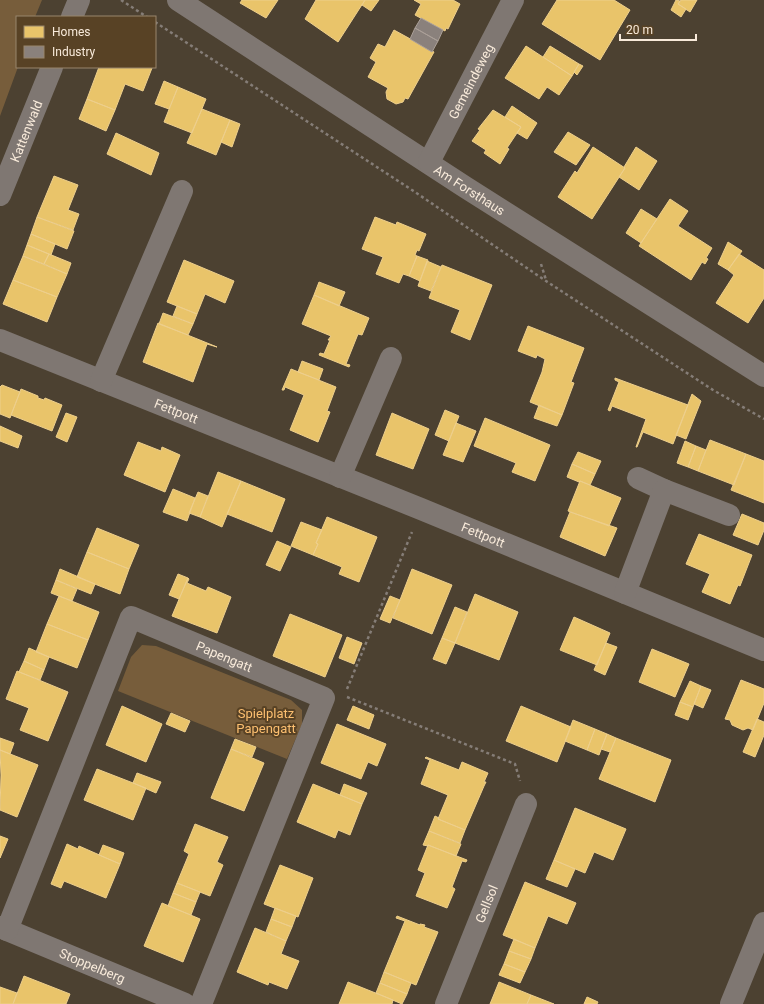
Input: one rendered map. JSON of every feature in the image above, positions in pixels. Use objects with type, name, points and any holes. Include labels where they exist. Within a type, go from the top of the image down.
[{"type":"street","points":[[72,16],[79,0]]},
{"type":"street","name":"Am Forsthaus","points":[[178,0],[465,187],[764,376]]},
{"type":"street","name":"Gemeindeweg","points":[[428,162],[513,0]]},
{"type":"street","name":"Kattenwald","points":[[0,195],[52,68]]},
{"type":"street","points":[[102,381],[182,191]]},
{"type":"street","name":"Fettpott","points":[[0,340],[421,509],[764,650]]},
{"type":"street","points":[[340,477],[391,358]]},
{"type":"street","points":[[638,478],[664,490],[729,514]]},
{"type":"street","points":[[625,593],[664,490]]},
{"type":"street","name":"Papengatt","points":[[4,929],[131,617],[324,698]]},
{"type":"street","points":[[201,1004],[324,698]]},
{"type":"street","name":"Gellsol","points":[[446,1004],[526,804]]},
{"type":"street","points":[[731,1004],[764,923]]},
{"type":"street","name":"Stoppelberg","points":[[4,929],[185,1004]]},
{"type":"path","points":[[121,0],[145,16]]},
{"type":"path","points":[[156,23],[412,190],[706,386],[764,420]]},
{"type":"path","points":[[324,698],[348,689],[421,509]]},
{"type":"path","points":[[324,698],[344,696],[515,764],[526,804]]},
{"type":"green space","points":[[0,0],[42,0],[35,16],[16,16],[16,68],[18,68],[0,116]]},
{"type":"green space","name":"Spielplatz Papengatt","points":[[142,645],[156,646],[291,700],[302,710],[302,724],[287,759],[118,691],[131,657]]},
{"type":"building: Homes","points":[[242,0],[278,0],[266,18],[240,3]]},
{"type":"building: Homes","points":[[316,0],[365,0],[338,42],[305,19]]},
{"type":"building: Homes","points":[[365,0],[379,0],[371,11],[362,5]]},
{"type":"building: Homes","points":[[414,0],[453,0],[460,4],[448,29],[446,28],[445,31],[415,15],[421,4]]},
{"type":"building: Homes","points":[[557,0],[614,0],[630,10],[600,60],[542,24]]},
{"type":"building: Homes","points":[[676,0],[680,1],[678,4],[686,9],[681,17],[671,10]]},
{"type":"building: Homes","points":[[681,0],[697,0],[690,12],[678,4]]},
{"type":"building: Homes","points":[[394,30],[434,52],[408,99],[405,98],[403,102],[396,104],[387,99],[386,92],[388,88],[368,77],[376,62],[370,58],[378,44],[385,47]]},
{"type":"building: Homes","points":[[526,46],[572,76],[559,95],[547,87],[539,99],[505,78]]},
{"type":"building: Homes","points":[[550,46],[579,64],[572,76],[543,57]]},
{"type":"building: Homes","points":[[579,64],[583,66],[577,75],[574,72]]},
{"type":"building: Homes","points":[[99,68],[152,68],[143,91],[125,84],[115,110],[87,99]]},
{"type":"building: Homes","points":[[164,81],[178,87],[169,109],[155,104]]},
{"type":"building: Homes","points":[[178,87],[206,99],[192,133],[164,122]]},
{"type":"building: Homes","points":[[87,99],[115,110],[106,131],[79,119]]},
{"type":"building: Homes","points":[[512,106],[537,123],[527,139],[517,133],[521,127],[505,117]]},
{"type":"building: Homes","points":[[202,109],[230,120],[216,155],[187,143]]},
{"type":"building: Homes","points":[[493,110],[521,127],[507,148],[509,149],[500,164],[484,153],[486,150],[472,141],[480,130],[478,129]]},
{"type":"building: Homes","points":[[230,120],[240,124],[232,147],[221,142]]},
{"type":"building: Homes","points":[[568,132],[590,145],[576,165],[554,152]]},
{"type":"building: Homes","points":[[116,133],[159,153],[151,175],[107,154]]},
{"type":"building: Homes","points":[[593,147],[625,168],[592,219],[558,197],[575,171],[577,173]]},
{"type":"building: Homes","points":[[636,147],[657,161],[639,190],[619,177]]},
{"type":"building: Homes","points":[[54,176],[78,185],[68,210],[79,214],[73,230],[37,217]]},
{"type":"building: Homes","points":[[670,199],[688,211],[678,226],[712,248],[706,258],[708,259],[705,264],[702,262],[691,280],[639,246]]},
{"type":"building: Homes","points":[[641,209],[657,219],[641,243],[626,233]]},
{"type":"building: Homes","points":[[37,217],[74,231],[67,249],[31,234]]},
{"type":"building: Homes","points":[[375,217],[396,225],[397,222],[426,234],[419,251],[417,250],[415,255],[417,256],[409,276],[403,274],[399,283],[376,274],[383,257],[362,249]]},
{"type":"building: Homes","points":[[31,234],[55,244],[51,255],[27,245]]},
{"type":"building: Homes","points":[[728,242],[742,251],[728,270],[718,264]]},
{"type":"building: Homes","points":[[27,245],[49,254],[44,264],[23,256]]},
{"type":"building: Homes","points":[[49,254],[71,263],[67,274],[44,264]]},
{"type":"building: Homes","points":[[739,254],[764,270],[764,298],[748,323],[716,303],[734,275],[728,270]]},
{"type":"building: Homes","points":[[23,256],[67,274],[57,297],[13,280]]},
{"type":"building: Homes","points":[[417,256],[428,260],[420,281],[409,276]]},
{"type":"building: Homes","points":[[184,260],[234,281],[225,303],[205,294],[197,314],[167,302]]},
{"type":"building: Homes","points":[[427,261],[441,267],[431,291],[418,286]]},
{"type":"building: Homes","points":[[442,265],[492,285],[470,340],[451,332],[460,310],[429,298]]},
{"type":"building: Homes","points":[[13,280],[57,297],[47,322],[3,304]]},
{"type":"building: Homes","points":[[319,282],[345,292],[339,306],[314,295]]},
{"type":"building: Homes","points":[[314,295],[369,318],[362,335],[358,334],[346,364],[350,365],[349,367],[319,355],[320,353],[324,354],[330,340],[328,340],[331,336],[302,324]]},
{"type":"building: Homes","points":[[177,306],[197,314],[193,324],[173,316]]},
{"type":"building: Homes","points":[[163,313],[193,324],[188,335],[159,324]]},
{"type":"building: Homes","points":[[158,323],[217,347],[207,344],[193,382],[143,362]]},
{"type":"building: Homes","points":[[528,326],[584,348],[571,382],[574,383],[562,415],[530,402],[542,372],[545,359],[537,355],[536,358],[518,351]]},
{"type":"building: Homes","points":[[302,361],[323,369],[319,380],[298,372]]},
{"type":"building: Homes","points":[[291,369],[336,387],[327,411],[330,412],[318,442],[290,430],[304,395],[285,387],[284,390],[282,390]]},
{"type":"building: Homes","points":[[615,378],[688,405],[673,444],[643,432],[636,447],[646,419],[612,406],[610,411],[608,410],[619,382],[615,380]]},
{"type":"building: Homes","points":[[2,385],[20,392],[10,418],[0,414],[0,387]]},
{"type":"building: Homes","points":[[21,389],[38,396],[38,398],[44,400],[45,398],[62,405],[52,431],[11,415]]},
{"type":"building: Homes","points":[[692,394],[701,401],[686,439],[676,435]]},
{"type":"building: Homes","points":[[539,405],[562,415],[557,426],[534,418]]},
{"type":"building: Homes","points":[[445,410],[459,416],[449,441],[435,435]]},
{"type":"building: Homes","points":[[66,413],[77,417],[67,442],[56,437]]},
{"type":"building: Homes","points":[[392,413],[429,429],[413,469],[376,455]]},
{"type":"building: Homes","points":[[485,418],[550,445],[535,481],[512,472],[516,463],[474,446]]},
{"type":"building: Homes","points":[[456,423],[476,431],[463,462],[443,455]]},
{"type":"building: Homes","points":[[0,426],[22,436],[18,448],[0,441]]},
{"type":"building: Homes","points":[[710,440],[746,454],[734,485],[698,471]]},
{"type":"building: Homes","points":[[685,441],[696,446],[688,467],[677,463]]},
{"type":"building: Homes","points":[[138,442],[161,451],[162,447],[180,455],[165,492],[124,475]]},
{"type":"building: Homes","points":[[696,446],[706,450],[698,471],[688,467]]},
{"type":"building: Homes","points":[[578,452],[601,461],[595,474],[572,464]]},
{"type":"building: Homes","points":[[746,454],[764,461],[764,503],[731,490]]},
{"type":"building: Homes","points":[[572,464],[595,474],[590,485],[567,477]]},
{"type":"building: Homes","points":[[218,472],[241,481],[222,527],[200,517]]},
{"type":"building: Homes","points":[[241,481],[285,499],[272,532],[227,514]]},
{"type":"building: Homes","points":[[580,481],[621,498],[609,526],[568,511]]},
{"type":"building: Homes","points":[[173,489],[195,498],[187,521],[163,512]]},
{"type":"building: Homes","points":[[198,492],[208,496],[200,517],[189,513]]},
{"type":"building: Homes","points":[[570,512],[617,528],[605,556],[560,537]]},
{"type":"building: Homes","points":[[742,514],[764,523],[764,530],[758,545],[733,535]]},
{"type":"building: Homes","points":[[327,517],[377,537],[359,582],[339,574],[342,567],[313,555],[318,544],[316,543]]},
{"type":"building: Homes","points":[[301,522],[322,530],[316,543],[318,544],[313,555],[291,546]]},
{"type":"building: Homes","points":[[97,528],[139,545],[129,569],[87,552]]},
{"type":"building: Homes","points":[[699,534],[752,555],[740,586],[738,585],[730,604],[702,592],[710,574],[686,564]]},
{"type":"building: Homes","points":[[277,541],[291,547],[280,571],[266,565]]},
{"type":"building: Homes","points":[[87,552],[129,569],[120,594],[77,577]]},
{"type":"building: Homes","points":[[60,569],[95,584],[91,594],[56,580]]},
{"type":"building: Homes","points":[[412,569],[452,585],[432,634],[393,618]]},
{"type":"building: Homes","points":[[178,574],[188,578],[179,599],[169,595]]},
{"type":"building: Homes","points":[[188,578],[187,583],[206,591],[208,587],[231,597],[217,633],[172,616]]},
{"type":"building: Homes","points":[[56,580],[77,589],[72,601],[51,593]]},
{"type":"building: Homes","points":[[475,594],[518,612],[499,660],[455,643]]},
{"type":"building: Homes","points":[[59,596],[99,612],[88,640],[47,624]]},
{"type":"building: Homes","points":[[390,596],[400,600],[390,623],[380,619]]},
{"type":"building: Homes","points":[[455,607],[467,612],[455,643],[442,638]]},
{"type":"building: Homes","points":[[290,614],[342,635],[325,677],[273,656]]},
{"type":"building: Homes","points":[[574,617],[610,633],[597,665],[560,650]]},
{"type":"building: Homes","points":[[47,624],[88,640],[77,668],[36,652]]},
{"type":"building: Homes","points":[[347,637],[362,643],[354,664],[339,658]]},
{"type":"building: Homes","points":[[442,638],[455,643],[446,664],[433,659]]},
{"type":"building: Homes","points":[[606,643],[617,647],[605,675],[594,670]]},
{"type":"building: Homes","points":[[29,648],[49,657],[44,670],[24,661]]},
{"type":"building: Homes","points":[[652,649],[689,664],[675,697],[639,682]]},
{"type":"building: Homes","points":[[24,661],[44,670],[40,680],[19,672]]},
{"type":"building: Homes","points":[[17,671],[68,692],[48,741],[20,730],[29,708],[6,699]]},
{"type":"building: Homes","points":[[741,680],[764,689],[764,703],[753,730],[748,728],[743,730],[732,725],[730,720],[725,719]]},
{"type":"building: Homes","points":[[690,681],[701,686],[693,707],[680,702]]},
{"type":"building: Homes","points":[[701,686],[711,690],[703,708],[694,704]]},
{"type":"building: Homes","points":[[680,702],[693,707],[688,720],[675,715]]},
{"type":"building: Homes","points":[[122,706],[162,724],[146,762],[106,745]]},
{"type":"building: Homes","points":[[353,706],[374,715],[369,729],[347,720]]},
{"type":"building: Homes","points":[[521,706],[571,727],[557,762],[506,741]]},
{"type":"building: Homes","points":[[171,713],[190,721],[185,732],[166,724]]},
{"type":"building: Homes","points":[[757,719],[764,722],[764,735],[755,757],[743,752]]},
{"type":"building: Homes","points":[[573,720],[595,729],[587,750],[565,741]]},
{"type":"building: Homes","points":[[337,724],[386,744],[377,766],[368,762],[361,779],[321,763]]},
{"type":"building: Homes","points":[[595,729],[607,734],[599,755],[587,750]]},
{"type":"building: Homes","points":[[607,734],[616,738],[610,752],[601,749]]},
{"type":"building: Homes","points":[[0,738],[14,743],[10,754],[0,750]]},
{"type":"building: Homes","points":[[616,738],[671,760],[655,802],[599,779]]},
{"type":"building: Homes","points":[[235,739],[256,747],[252,757],[231,749]]},
{"type":"building: Homes","points":[[231,749],[264,763],[244,811],[211,798]]},
{"type":"building: Homes","points":[[0,750],[38,765],[17,817],[0,810]]},
{"type":"building: Homes","points":[[426,757],[459,770],[462,762],[488,773],[484,782],[486,782],[465,830],[438,819],[448,795],[421,784],[430,760],[425,758]]},
{"type":"building: Homes","points":[[97,769],[146,788],[133,820],[84,800]]},
{"type":"building: Homes","points":[[137,773],[161,782],[156,793],[133,783]]},
{"type":"building: Homes","points":[[313,784],[362,804],[350,835],[338,830],[335,838],[297,822]]},
{"type":"building: Homes","points":[[344,784],[367,793],[362,804],[340,795]]},
{"type":"building: Homes","points":[[575,808],[626,829],[613,860],[594,852],[585,873],[554,860]]},
{"type":"building: Homes","points":[[435,816],[439,818],[438,819],[465,830],[460,843],[429,831]]},
{"type":"building: Homes","points":[[195,824],[228,837],[217,862],[223,865],[210,896],[177,883],[189,854],[184,851]]},
{"type":"building: Homes","points":[[429,831],[461,844],[456,856],[428,845],[423,845]]},
{"type":"building: Homes","points":[[0,836],[8,839],[0,858]]},
{"type":"building: Homes","points":[[67,844],[78,849],[79,846],[120,864],[106,898],[64,881],[61,888],[51,884]]},
{"type":"building: Homes","points":[[103,845],[124,853],[120,864],[99,855]]},
{"type":"building: Homes","points":[[428,845],[467,860],[466,862],[462,861],[452,887],[455,889],[447,908],[416,896],[425,873],[418,870]]},
{"type":"building: Homes","points":[[554,860],[575,869],[567,887],[546,879]]},
{"type":"building: Homes","points":[[280,865],[313,878],[298,917],[264,904]]},
{"type":"building: Homes","points":[[525,882],[576,903],[567,924],[548,916],[535,948],[503,935]]},
{"type":"building: Homes","points":[[177,883],[200,892],[196,902],[173,893]]},
{"type":"building: Homes","points":[[173,893],[196,902],[191,915],[168,906]]},
{"type":"building: Homes","points":[[162,903],[200,919],[183,962],[144,946]]},
{"type":"building: Homes","points":[[275,908],[296,916],[292,927],[271,919]]},
{"type":"building: Homes","points":[[397,916],[420,925],[425,925],[424,927],[438,932],[416,985],[384,972],[405,921],[396,918]]},
{"type":"building: Homes","points":[[271,919],[292,927],[286,941],[266,932]]},
{"type":"building: Homes","points":[[255,928],[286,941],[281,954],[299,961],[287,989],[269,982],[268,985],[237,972]]},
{"type":"building: Homes","points":[[514,939],[535,948],[531,959],[509,951]]},
{"type":"building: Homes","points":[[509,951],[531,959],[525,972],[504,964]]},
{"type":"building: Homes","points":[[504,964],[525,972],[520,983],[499,975]]},
{"type":"building: Homes","points":[[384,972],[411,983],[407,994],[380,983]]},
{"type":"building: Homes","points":[[24,976],[70,994],[66,1004],[13,1004]]},
{"type":"building: Homes","points":[[348,982],[393,1000],[392,1004],[339,1004]]},
{"type":"building: Homes","points":[[499,982],[531,995],[527,1004],[490,1004]]},
{"type":"building: Homes","points":[[380,983],[407,994],[402,1004],[376,993]]},
{"type":"building: Homes","points":[[0,987],[17,993],[13,1004],[0,1004]]},
{"type":"building: Homes","points":[[531,995],[554,1004],[527,1004]]},
{"type":"building: Homes","points":[[587,997],[598,1002],[597,1004],[584,1004]]},
{"type":"building: Industry","points":[[421,18],[443,30],[438,41],[415,28]]},
{"type":"building: Industry","points":[[415,28],[438,41],[432,52],[410,39]]}]
